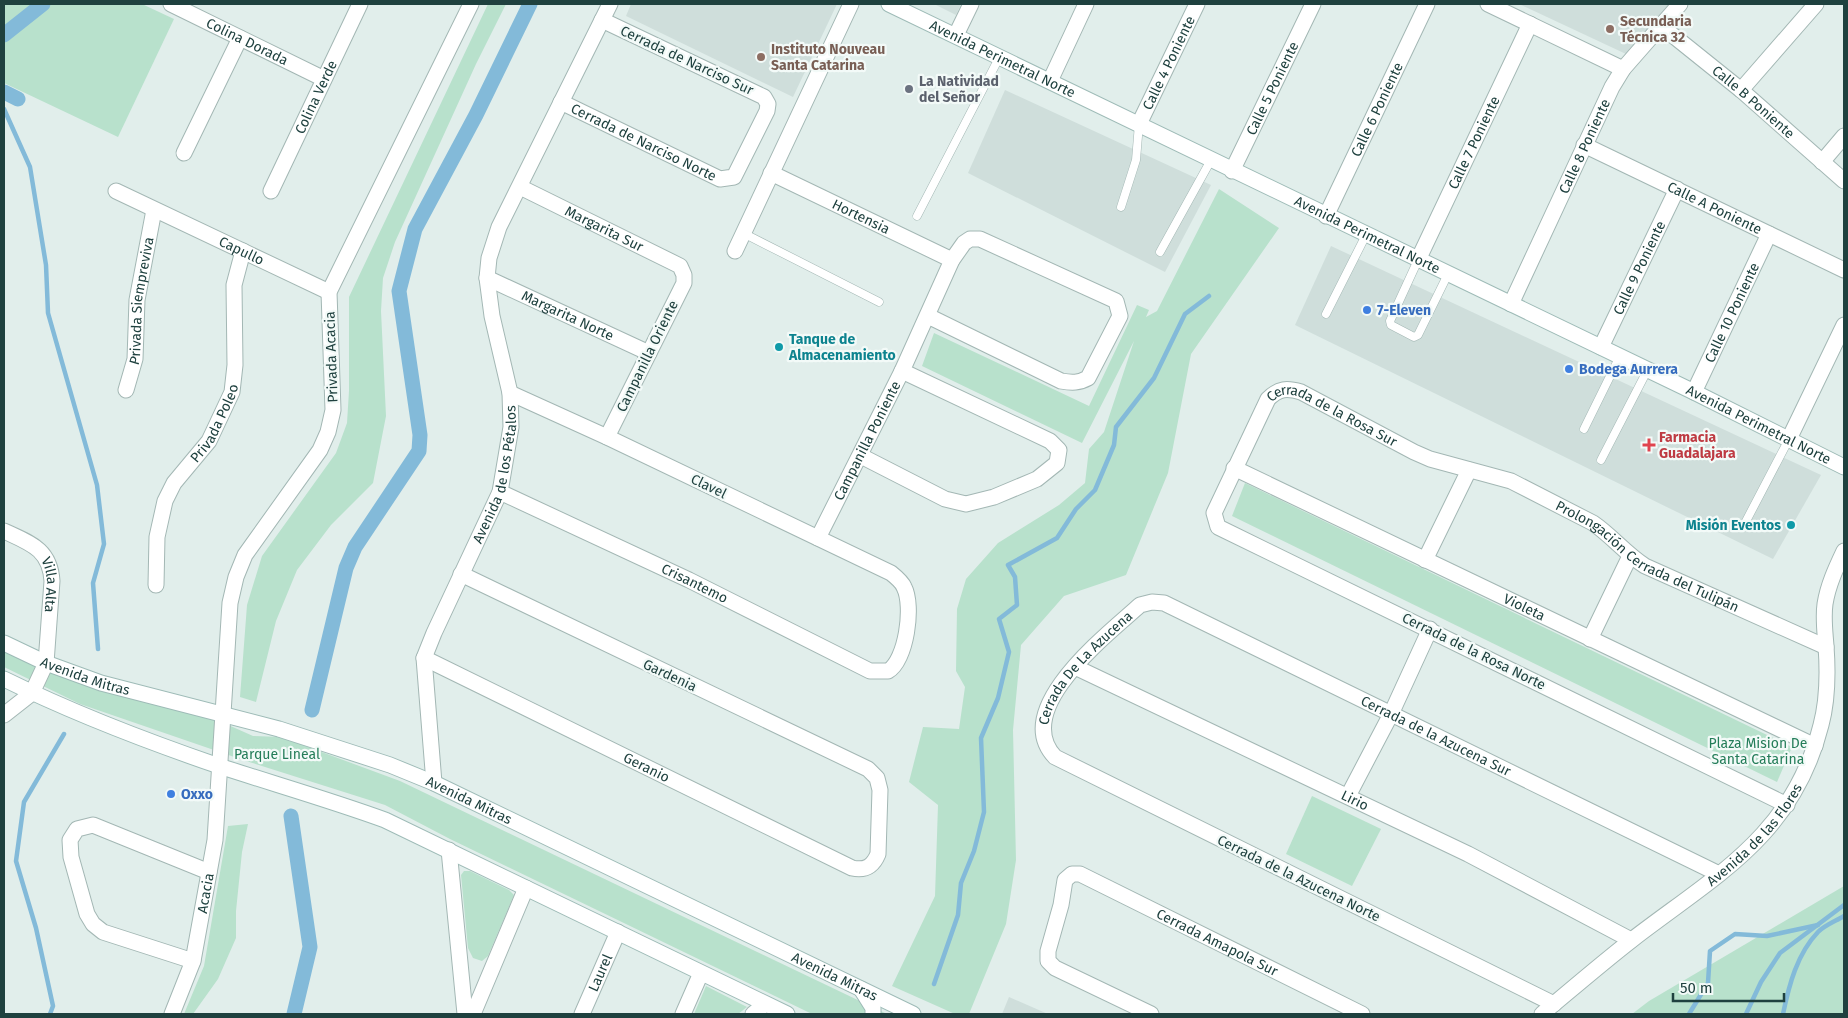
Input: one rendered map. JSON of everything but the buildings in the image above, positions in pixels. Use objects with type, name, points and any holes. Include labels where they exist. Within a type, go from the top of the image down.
[{"type":"street","name":"Colina Dorada","points":[[171,4],[324,79]]},
{"type":"street","name":"Colina Verde","points":[[271,191],[360,4]]},
{"type":"street","name":"Privada Acacia","points":[[220,766],[230,603],[236,577],[245,555],[320,450],[328,432],[333,410],[329,292],[471,4]]},
{"type":"street","name":"Avenida de los Pétalos","points":[[434,783],[424,658],[500,492],[511,427],[510,393],[492,316],[487,278],[489,258],[500,227],[610,4]]},
{"type":"street","points":[[735,251],[851,4]]},
{"type":"street","name":"Avenida Perimetral Norte","points":[[889,4],[1000,56],[1232,171],[1620,356],[1844,467]]},
{"type":"street","points":[[956,35],[971,4]]},
{"type":"street","points":[[1050,81],[1086,4]]},
{"type":"street","name":"Calle 4 Poniente","points":[[1139,124],[1197,4]]},
{"type":"street","name":"Calle 5 Poniente","points":[[1232,171],[1312,4]]},
{"type":"street","name":"Calle 6 Poniente","points":[[1326,216],[1426,4]]},
{"type":"street","points":[[1488,4],[1623,69]]},
{"type":"street","name":"Calle 8 Poniente","points":[[1511,304],[1584,145],[1623,69],[1680,4]]},
{"type":"street","points":[[1741,90],[1816,4]]},
{"type":"street","name":"Cerrada de Narciso Sur","points":[[602,20],[764,97],[768,104],[767,111],[734,177],[727,180]]},
{"type":"street","name":"Calle 7 Poniente","points":[[1418,260],[1530,24]]},
{"type":"street","name":"Calle B Poniente","points":[[1660,25],[1741,90],[1844,181]]},
{"type":"street","points":[[184,153],[240,38]]},
{"type":"street","name":"Cerrada de Narciso Norte","points":[[561,102],[720,179],[727,180]]},
{"type":"street","points":[[1822,162],[1844,136]]},
{"type":"street","name":"Calle A Poniente","points":[[1584,145],[1844,270]]},
{"type":"street","name":"Hortensia","points":[[771,173],[952,260]]},
{"type":"street","name":"Margarita Sur","points":[[520,187],[680,266],[684,275]]},
{"type":"street","name":"Calle 9 Poniente","points":[[1600,347],[1677,189]]},
{"type":"street","name":"Capullo","points":[[116,191],[329,292]]},
{"type":"street","name":"Privada Siempreviva","points":[[126,390],[135,359],[137,300],[154,210]]},
{"type":"street","name":"Calle 10 Poniente","points":[[1694,392],[1769,234]]},
{"type":"street","name":"Campanilla Poniente","points":[[818,538],[902,371],[952,260],[964,243],[970,239],[980,238],[1116,301],[1120,316],[1093,370],[1081,382],[1061,381],[928,316]]},
{"type":"street","name":"Privada Poleo","points":[[156,585],[157,537],[165,501],[174,483],[210,441],[232,392],[234,285],[243,251]]},
{"type":"street","name":"Campanilla Oriente","points":[[607,437],[684,283],[684,275]]},
{"type":"street","name":"Margarita Norte","points":[[487,278],[648,353]]},
{"type":"street","points":[[1789,439],[1844,325]]},
{"type":"street","points":[[860,456],[945,499],[966,504],[994,497],[1044,475],[1057,463],[1059,450],[1050,441],[902,371]]},
{"type":"street","name":"Cerrada de la Rosa Sur","points":[[1234,468],[1268,399],[1281,389],[1291,389],[1301,392],[1414,452],[1468,470]]},
{"type":"street","name":"Clavel","points":[[510,393],[607,437],[891,573],[904,586]]},
{"type":"street","name":"Violeta","points":[[1234,468],[1815,746]]},
{"type":"street","name":"Cerrada de la Rosa Norte","points":[[1234,468],[1214,512],[1218,527],[1787,805]]},
{"type":"street","points":[[1425,560],[1468,470]]},
{"type":"street","name":"Prolongación Cerrada del Tulipán","points":[[1468,470],[1511,482],[1593,523],[1630,556],[1660,573],[1826,647]]},
{"type":"street","name":"Crisantemo","points":[[500,492],[689,580],[870,670],[888,671],[899,661],[910,613],[904,586]]},
{"type":"street","name":"Villa Alta","points":[[4,531],[38,548],[51,568],[52,581],[46,663]]},
{"type":"street","name":"Avenida de las Flores","points":[[1542,1014],[1631,940],[1740,858],[1766,834],[1787,805],[1804,775],[1815,746],[1826,700],[1825,606],[1829,586],[1844,551]]},
{"type":"street","points":[[1590,640],[1630,556]]},
{"type":"street","name":"Gardenia","points":[[461,574],[868,769],[877,778],[881,801],[878,854],[870,867]]},
{"type":"street","name":"Cerrada De La Azucena","points":[[1046,748],[1044,739],[1045,718],[1048,703],[1054,691],[1075,667],[1140,605],[1152,602]]},
{"type":"street","name":"Cerrada de la Azucena Sur","points":[[1152,602],[1164,603],[1719,874]]},
{"type":"street","points":[[1348,796],[1391,714],[1430,629]]},
{"type":"street","name":"Avenida Mitras","points":[[4,643],[46,663],[101,683],[326,743],[434,783],[913,1014]]},
{"type":"street","name":"Geranio","points":[[424,658],[852,868],[861,870],[870,867]]},
{"type":"street","points":[[4,715],[32,693],[46,663]]},
{"type":"street","name":"Lirio","points":[[1075,667],[1348,796],[1557,899],[1631,940]]},
{"type":"street","points":[[4,679],[124,732],[220,766],[319,796],[385,820],[787,1014]]},
{"type":"street","name":"Cerrada de la Azucena Norte","points":[[1046,748],[1055,757],[1064,762],[1554,1004]]},
{"type":"street","name":"Acacia","points":[[172,1014],[193,961],[216,835],[220,766]]},
{"type":"street","points":[[193,961],[103,932],[93,924],[87,914],[69,848],[73,833],[83,826],[103,828],[209,872]]},
{"type":"street","points":[[449,850],[465,1014]]},
{"type":"street","name":"Cerrada Amapola Sur","points":[[1151,1014],[1055,968],[1048,960],[1048,951],[1062,905],[1065,880],[1072,874],[1080,874],[1362,1014]]},
{"type":"street","points":[[473,1014],[526,888]]},
{"type":"street","name":"Laurel","points":[[582,1014],[618,932]]},
{"type":"street","points":[[682,1014],[701,973]]},
{"type":"street","points":[[861,988],[873,1008],[873,1014]]},
{"type":"street","points":[[753,1014],[765,1004]]},
{"type":"lane","points":[[917,216],[1000,56]]},
{"type":"lane","points":[[1121,207],[1136,160],[1139,124]]},
{"type":"lane","points":[[1160,252],[1211,160]]},
{"type":"lane","points":[[743,233],[879,302]]},
{"type":"lane","points":[[1326,314],[1366,235]]},
{"type":"lane","points":[[1418,260],[1390,320],[1392,325],[1414,337],[1418,335],[1448,274]]},
{"type":"lane","points":[[1584,429],[1620,356]]},
{"type":"lane","points":[[1601,460],[1648,370]]},
{"type":"lane","points":[[1744,525],[1789,439]]},
{"type":"shaded area","name":"Instituto Nouveau Santa Catarina","points":[[631,4],[837,4],[793,97],[626,16]]},
{"type":"shaded area","points":[[934,4],[961,4],[956,15]]},
{"type":"shaded area","name":"Secundaria Técnica 32","points":[[1519,4],[1669,4],[1626,54]]},
{"type":"shaded area","points":[[1005,90],[1211,185],[1165,272],[968,173]]},
{"type":"shaded area","points":[[1331,246],[1821,475],[1773,559],[1295,325]]},
{"type":"shaded area","points":[[1009,997],[1048,1014],[1002,1014]]},
{"type":"green space","points":[[4,4],[142,4],[174,19],[118,137],[4,83]]},
{"type":"green space","points":[[488,4],[506,4],[476,64],[395,242],[383,278],[381,311],[386,416],[373,483],[331,525],[297,570],[276,621],[256,702],[240,697],[247,605],[262,556],[336,453],[347,423],[349,297]]},
{"type":"green space","points":[[1219,189],[1279,228],[1191,354],[1168,473],[1126,575],[1064,596],[1021,645],[1013,730],[1016,860],[1006,924],[969,1014],[955,1014],[892,986],[935,896],[938,805],[909,782],[923,727],[959,729],[965,687],[956,671],[957,609],[966,579],[998,543],[1059,505],[1085,483],[1089,449],[1104,432],[1134,341],[1082,443],[922,366],[934,333],[1089,406],[1137,305],[1149,310],[1146,317],[1157,311]]},
{"type":"green space","name":"Plaza Mision De Santa Catarina","points":[[1245,483],[1792,747],[1777,782],[1232,516]]},
{"type":"green space","name":"Parque Lineal","points":[[4,651],[107,693],[208,716],[253,736],[281,737],[400,781],[887,1014],[812,1014],[450,839],[385,805],[243,760],[80,704],[4,667]]},
{"type":"green space","points":[[1312,796],[1381,829],[1352,886],[1286,854]]},
{"type":"green space","points":[[248,824],[242,852],[236,911],[236,938],[218,979],[193,1014],[184,1014],[204,966],[228,826]]},
{"type":"green space","points":[[464,871],[470,871],[509,890],[514,895],[488,956],[482,961],[473,958],[468,948],[461,875]]},
{"type":"green space","points":[[1844,886],[1844,1014],[1632,1014],[1649,1001]]},
{"type":"green space","points":[[706,986],[747,1007],[738,1014],[694,1014]]},
{"type":"waterway","points":[[4,35],[43,4]]},
{"type":"waterway","points":[[312,710],[346,568],[355,547],[419,451],[420,435],[399,291],[415,229],[476,115],[530,4]]},
{"type":"waterway","points":[[4,92],[18,99]]},
{"type":"waterway","points":[[4,109],[30,167],[46,265],[48,313],[97,485],[104,544],[93,583],[98,649]]},
{"type":"waterway","points":[[934,984],[958,915],[961,883],[974,851],[984,812],[981,738],[998,698],[1009,652],[999,619],[1017,605],[1015,577],[1008,565],[1057,538],[1076,509],[1095,490],[1114,445],[1116,427],[1154,378],[1185,314],[1209,296]]},
{"type":"waterway","points":[[50,1014],[53,1006],[36,928],[16,861],[24,802],[64,734]]},
{"type":"waterway","points":[[291,816],[310,947],[294,1014]]},
{"type":"waterway","points":[[1746,1014],[1761,982],[1780,953],[1844,905]]},
{"type":"waterway","points":[[1783,1014],[1791,981],[1805,950],[1818,932],[1844,916]]},
{"type":"waterway","points":[[1689,1014],[1708,983],[1710,951],[1735,934],[1767,936],[1818,925]]},
{"type":"place","name":"Secundaria Técnica 32","points":[[1610,29]]},
{"type":"place","name":"Instituto Nouveau Santa Catarina","points":[[761,57]]},
{"type":"place","name":"La Natividad del Señor","points":[[909,89]]},
{"type":"place","name":"7-Eleven","points":[[1367,310]]},
{"type":"place","name":"Tanque de Almacenamiento","points":[[779,347]]},
{"type":"place","name":"Bodega Aurrera","points":[[1569,369]]},
{"type":"place","name":"Farmacia Guadalajara","points":[[1649,445]]},
{"type":"place","name":"Misión Eventos","points":[[1791,525]]},
{"type":"place","name":"Oxxo","points":[[171,794]]}]
